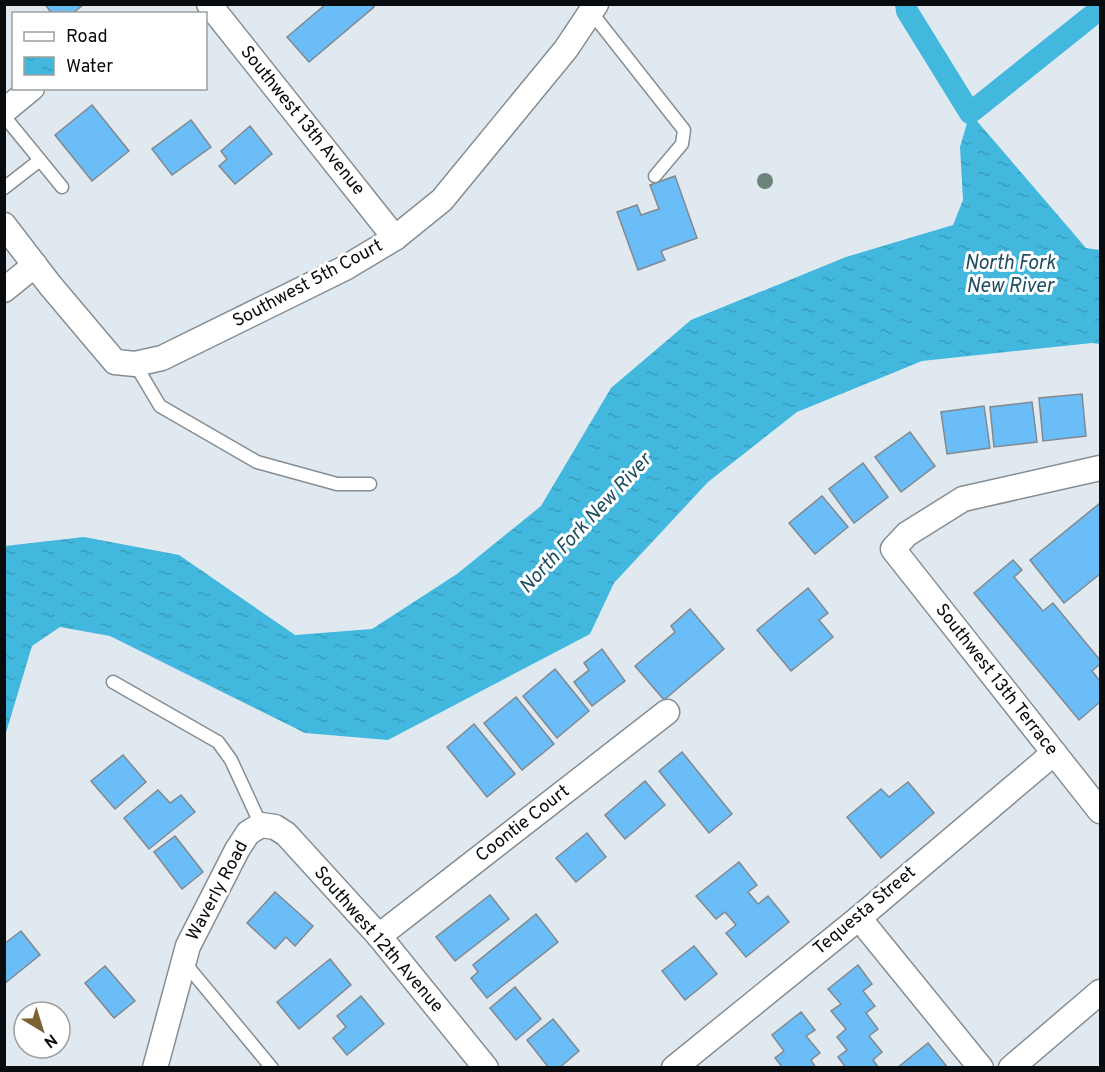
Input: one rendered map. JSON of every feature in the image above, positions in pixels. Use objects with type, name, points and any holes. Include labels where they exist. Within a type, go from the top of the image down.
[{"type":"street","name":"Southwest 13th Avenue","points":[[209,4],[395,238]]},
{"type":"street","name":"Southwest 5th Court","points":[[135,364],[162,358],[345,268],[395,238],[442,200],[566,50],[593,8]]},
{"type":"street","points":[[4,111],[30,90]]},
{"type":"street","points":[[4,225],[115,362],[135,364]]},
{"type":"street","points":[[4,290],[35,265]]},
{"type":"street","name":"Southwest 13th Terrace","points":[[1101,468],[963,499],[907,534],[893,549],[1101,811]]},
{"type":"street","name":"Coontie Court","points":[[380,936],[667,712]]},
{"type":"street","name":"Tequesta Street","points":[[685,1064],[1054,753]]},
{"type":"street","name":"Southwest 12th Avenue","points":[[261,825],[275,827],[286,834],[380,936],[486,1068]]},
{"type":"street","name":"Waverly Road","points":[[154,1068],[195,930],[237,850],[248,833],[261,825]]},
{"type":"street","points":[[859,918],[981,1068]]},
{"type":"street","points":[[1011,1068],[1101,992]]},
{"type":"lane","points":[[593,8],[684,130],[682,144],[655,176]]},
{"type":"lane","points":[[4,116],[62,187]]},
{"type":"lane","points":[[4,188],[40,160]]},
{"type":"lane","points":[[135,364],[160,406],[257,462],[337,484],[370,484]]},
{"type":"lane","points":[[113,682],[218,742],[231,760],[261,825]]},
{"type":"lane","points":[[184,962],[272,1068]]},
{"type":"water","name":"North Fork New River","points":[[970,113],[1086,248],[1100,250],[1100,344],[922,361],[797,412],[708,482],[614,583],[590,634],[388,740],[305,733],[110,636],[60,627],[32,646],[5,736],[5,546],[84,537],[179,555],[295,635],[372,629],[457,574],[541,506],[611,388],[691,320],[846,257],[953,225],[963,200],[960,147]]},
{"type":"building","points":[[45,4],[84,4],[74,12],[51,12]]},
{"type":"building","points":[[326,4],[372,4],[374,7],[309,62],[287,37]]},
{"type":"building","points":[[92,105],[129,151],[92,181],[55,135]]},
{"type":"building","points":[[191,120],[211,147],[172,175],[152,149]]},
{"type":"building","points":[[250,126],[272,154],[235,184],[219,166],[227,159],[221,151]]},
{"type":"building","points":[[675,176],[697,238],[661,251],[665,260],[638,270],[617,212],[637,205],[641,215],[659,209],[650,185]]},
{"type":"building","points":[[1082,394],[1086,436],[1043,441],[1039,398]]},
{"type":"building","points":[[1032,402],[1037,442],[994,447],[990,407]]},
{"type":"building","points":[[984,406],[990,448],[947,454],[941,412]]},
{"type":"building","points":[[910,432],[935,466],[901,492],[875,457]]},
{"type":"building","points":[[863,463],[888,497],[854,523],[829,489]]},
{"type":"building","points":[[822,496],[848,527],[815,554],[789,523]]},
{"type":"building","points":[[1100,503],[1100,574],[1064,603],[1030,560]]},
{"type":"building","points":[[1013,560],[1022,570],[1014,577],[1043,611],[1053,603],[1100,660],[1100,664],[1092,671],[1100,681],[1100,702],[1079,720],[974,593]]},
{"type":"building","points":[[808,588],[828,613],[819,620],[833,637],[791,671],[757,630]]},
{"type":"building","points":[[690,609],[724,649],[664,700],[635,666],[675,632],[671,626]]},
{"type":"building","points":[[602,649],[625,681],[592,706],[574,682],[589,670],[584,663]]},
{"type":"building","points":[[555,669],[589,711],[557,738],[523,696]]},
{"type":"building","points":[[516,697],[554,744],[522,770],[484,723]]},
{"type":"building","points":[[474,724],[515,774],[487,797],[447,747]]},
{"type":"building","points":[[682,752],[732,814],[709,833],[659,771]]},
{"type":"building","points":[[123,755],[146,782],[115,809],[91,781]]},
{"type":"building","points":[[645,781],[665,805],[625,839],[605,815]]},
{"type":"building","points":[[908,782],[934,813],[881,858],[847,817],[881,789],[889,797]]},
{"type":"building","points":[[158,790],[170,803],[181,795],[195,812],[149,849],[124,818]]},
{"type":"building","points":[[587,833],[606,857],[576,882],[556,858]]},
{"type":"building","points":[[175,836],[203,872],[182,889],[154,852]]},
{"type":"building","points":[[739,862],[757,885],[748,892],[758,904],[768,896],[789,922],[746,957],[726,933],[736,925],[725,912],[716,919],[696,896]]},
{"type":"building","points":[[275,892],[313,926],[295,946],[286,937],[275,949],[247,923]]},
{"type":"building","points":[[490,895],[509,919],[455,961],[436,937]]},
{"type":"building","points":[[536,914],[558,942],[487,998],[471,978],[478,972],[473,965]]},
{"type":"building","points":[[21,931],[40,955],[4,984],[4,944]]},
{"type":"building","points":[[694,946],[717,974],[685,1000],[662,971]]},
{"type":"building","points":[[330,959],[351,985],[299,1029],[277,1002]]},
{"type":"building","points":[[858,965],[872,984],[863,991],[875,1006],[866,1013],[878,1029],[869,1036],[882,1052],[873,1060],[879,1068],[846,1068],[838,1057],[847,1050],[837,1037],[846,1029],[831,1011],[841,1004],[828,989]]},
{"type":"building","points":[[105,966],[135,1001],[114,1018],[85,983]]},
{"type":"building","points":[[515,987],[541,1019],[516,1040],[490,1008]]},
{"type":"building","points":[[361,996],[384,1024],[347,1055],[333,1038],[346,1027],[337,1016]]},
{"type":"building","points":[[801,1012],[815,1030],[806,1036],[820,1053],[811,1060],[816,1068],[783,1068],[775,1058],[784,1051],[772,1035]]},
{"type":"building","points":[[553,1019],[579,1051],[559,1068],[549,1068],[527,1040]]},
{"type":"building","points":[[928,1043],[948,1068],[897,1068]]},
{"type":"waterway","points":[[906,4],[907,11],[970,113],[1100,9]]}]
